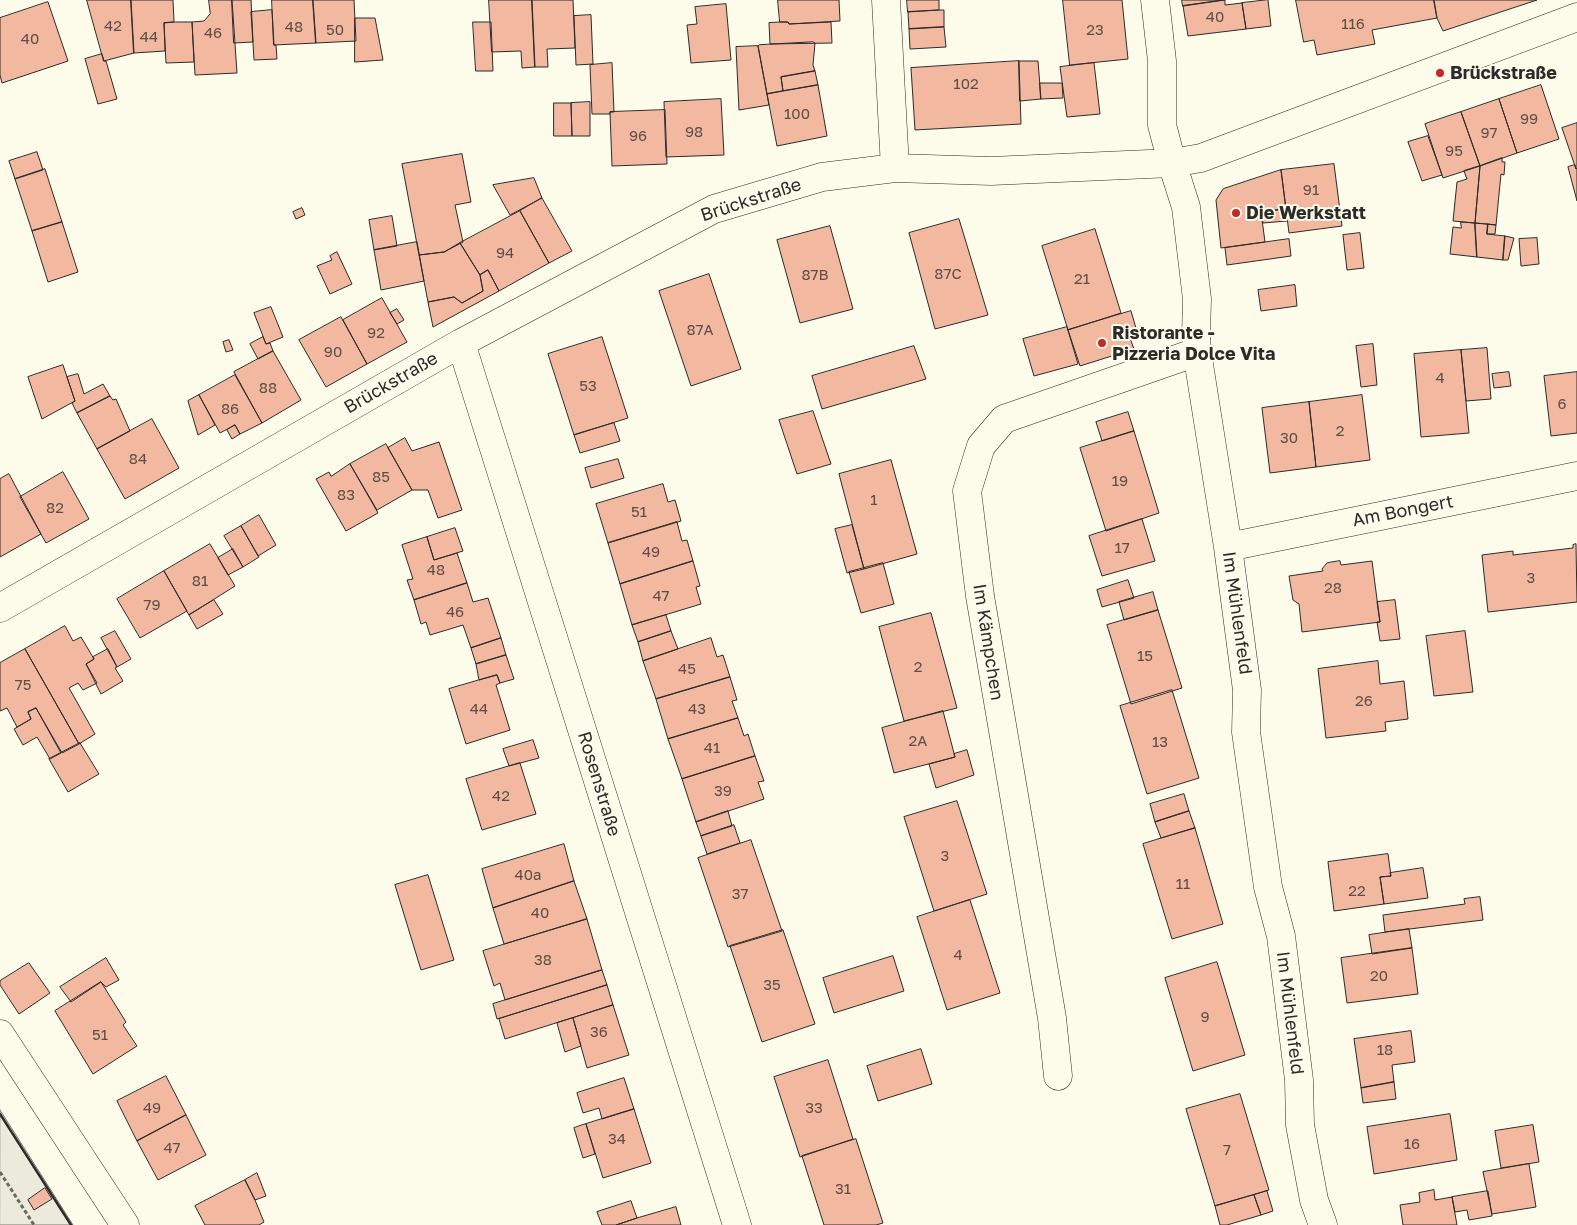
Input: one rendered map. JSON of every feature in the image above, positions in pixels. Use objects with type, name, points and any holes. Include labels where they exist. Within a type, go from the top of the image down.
[{"type":"street","points":[[886,0],[895,168]]},
{"type":"street","name":"Im Mühlenfeld","points":[[1155,0],[1162,61],[1162,125],[1186,207],[1198,299],[1196,335],[1198,352],[1228,547],[1247,690],[1246,732],[1268,887],[1280,936],[1299,1080],[1300,1125],[1314,1200],[1323,1225]]},
{"type":"street","name":"Brückstraße","points":[[0,608],[461,343],[714,208],[822,177],[895,168],[991,171],[1172,163],[1201,158],[1577,17]]},
{"type":"street","name":"Rosenstraße","points":[[461,343],[736,1225]]},
{"type":"street","name":"Im Kämpchen","points":[[1058,1076],[1052,1018],[980,596],[967,491],[981,446],[1004,419],[1198,352]]},
{"type":"street","name":"Am Bongert","points":[[1228,547],[1577,476]]},
{"type":"street","points":[[0,1034],[125,1225]]},
{"type":"path","points":[[0,1172],[34,1225]]},
{"type":"shaded area","points":[[0,1110],[73,1225],[0,1225]]},
{"type":"building","points":[[87,0],[131,0],[134,53],[104,61]]},
{"type":"building","points":[[131,0],[173,0],[174,22],[164,23],[165,51],[134,53]]},
{"type":"building","points":[[209,0],[232,0],[237,73],[195,75],[192,22],[204,21],[210,14]]},
{"type":"building","points":[[232,0],[251,0],[253,42],[234,43]]},
{"type":"building","points":[[272,0],[313,0],[316,43],[274,45]]},
{"type":"building","points":[[313,0],[354,0],[356,41],[316,43]]},
{"type":"building","points":[[489,0],[532,0],[535,67],[522,68],[521,51],[492,52]]},
{"type":"building","points":[[532,0],[573,0],[575,48],[547,49],[548,67],[535,67]]},
{"type":"building","points":[[778,0],[839,0],[840,21],[789,24],[788,22],[780,22]]},
{"type":"building","points":[[907,0],[939,0],[939,10],[908,12]]},
{"type":"building","points":[[1063,0],[1122,0],[1128,59],[1070,65]]},
{"type":"building","points":[[1182,0],[1225,0],[1183,6]]},
{"type":"building","points":[[1225,0],[1225,5],[1242,3],[1246,29],[1188,36],[1183,6]]},
{"type":"building","points":[[1268,0],[1271,26],[1246,29],[1242,3]]},
{"type":"building","points":[[1296,0],[1434,0],[1437,18],[1372,30],[1375,44],[1317,55],[1314,40],[1304,42]]},
{"type":"building","points":[[1434,0],[1537,0],[1443,31],[1437,18]]},
{"type":"building","points":[[48,2],[68,61],[2,83],[0,75],[0,18]]},
{"type":"building","points":[[726,4],[731,60],[691,63],[687,25],[697,24],[695,7]]},
{"type":"building","points":[[272,10],[274,45],[276,45],[277,59],[254,60],[251,12]]},
{"type":"building","points":[[944,10],[944,27],[909,29],[908,12]]},
{"type":"building","points":[[591,15],[593,64],[576,65],[574,16]]},
{"type":"building","points":[[355,18],[375,18],[383,60],[355,62]]},
{"type":"building","points":[[192,22],[194,62],[166,63],[164,23]]},
{"type":"building","points":[[473,22],[491,22],[493,71],[476,71]]},
{"type":"building","points":[[788,22],[789,24],[831,22],[832,43],[770,44],[769,23]]},
{"type":"building","points":[[944,27],[946,47],[910,49],[909,29]]},
{"type":"building","points":[[815,43],[813,65],[815,71],[781,77],[783,91],[767,94],[758,46]]},
{"type":"building","points":[[758,46],[769,105],[739,110],[736,47]]},
{"type":"building","points":[[102,54],[104,61],[106,61],[117,99],[98,104],[85,59]]},
{"type":"building","points":[[1019,61],[1021,124],[915,130],[911,68]]},
{"type":"building","points":[[1019,61],[1038,61],[1041,99],[1020,101]]},
{"type":"building","points":[[612,63],[614,112],[610,112],[610,114],[592,114],[590,65]]},
{"type":"building","points":[[1094,63],[1100,114],[1067,117],[1060,67]]},
{"type":"building","points":[[815,71],[818,85],[783,91],[781,77]]},
{"type":"building","points":[[1040,83],[1062,83],[1063,98],[1041,99]]},
{"type":"building","points":[[818,85],[827,136],[777,146],[767,94]]},
{"type":"building","points":[[1541,85],[1559,139],[1517,153],[1499,99]]},
{"type":"building","points":[[721,99],[724,155],[666,157],[664,102]]},
{"type":"building","points":[[1499,99],[1517,153],[1480,166],[1461,112]]},
{"type":"building","points":[[590,102],[590,136],[572,136],[571,103]]},
{"type":"building","points":[[554,103],[571,103],[572,136],[554,136]]},
{"type":"building","points":[[665,110],[667,164],[612,166],[610,112]]},
{"type":"building","points":[[1461,112],[1480,166],[1443,178],[1425,124]]},
{"type":"building","points":[[1577,123],[1577,168],[1576,169],[1562,128]]},
{"type":"building","points":[[1428,136],[1442,175],[1422,181],[1408,142]]},
{"type":"building","points":[[37,152],[43,170],[15,179],[9,161]]},
{"type":"building","points":[[462,154],[471,202],[455,205],[463,242],[444,252],[419,255],[402,164]]},
{"type":"building","points":[[1502,158],[1502,162],[1505,162],[1504,175],[1501,174],[1496,225],[1475,223],[1480,166]]},
{"type":"building","points":[[1334,164],[1342,226],[1289,233],[1281,170]]},
{"type":"building","points":[[1575,165],[1577,168],[1577,201],[1568,167]]},
{"type":"building","points":[[1480,166],[1475,223],[1453,221],[1457,182],[1467,179],[1464,171]]},
{"type":"building","points":[[45,169],[62,222],[32,231],[15,179]]},
{"type":"building","points":[[1281,170],[1286,209],[1261,212],[1265,242],[1221,248],[1216,200],[1223,189]]},
{"type":"building","points":[[534,178],[542,198],[510,215],[493,185]]},
{"type":"building","points":[[542,198],[572,251],[549,263],[520,211]]},
{"type":"building","points":[[302,208],[305,215],[296,219],[293,212]]},
{"type":"building","points":[[1286,209],[1287,221],[1263,223],[1261,212]]},
{"type":"building","points":[[520,211],[549,263],[499,291],[488,270],[480,275],[460,243]]},
{"type":"building","points":[[392,216],[397,246],[374,250],[369,220]]},
{"type":"building","points":[[959,219],[988,315],[935,329],[909,233]]},
{"type":"building","points":[[62,222],[78,272],[48,282],[32,231]]},
{"type":"building","points":[[1461,222],[1475,223],[1477,257],[1450,254],[1453,227],[1461,228]]},
{"type":"building","points":[[1475,223],[1488,224],[1487,234],[1505,236],[1503,260],[1477,257]]},
{"type":"building","points":[[1488,224],[1496,225],[1495,234],[1487,234]]},
{"type":"building","points":[[830,226],[853,309],[800,323],[777,240]]},
{"type":"building","points":[[1095,229],[1121,313],[1068,330],[1042,246]]},
{"type":"building","points":[[1360,233],[1364,268],[1347,270],[1343,235]]},
{"type":"building","points":[[1505,236],[1514,238],[1508,260],[1503,260]]},
{"type":"building","points":[[1537,238],[1539,264],[1521,266],[1519,239]]},
{"type":"building","points":[[1289,239],[1291,256],[1227,265],[1225,248]]},
{"type":"building","points":[[417,242],[424,281],[381,290],[374,250]]},
{"type":"building","points":[[460,243],[480,275],[483,291],[462,303],[454,297],[428,302],[419,255],[444,252]]},
{"type":"building","points":[[337,252],[352,284],[330,294],[317,266],[332,260],[330,256]]},
{"type":"building","points":[[488,270],[499,291],[433,327],[428,302],[454,297],[462,303],[483,291],[480,275]]},
{"type":"building","points":[[709,274],[741,369],[691,386],[659,291]]},
{"type":"building","points":[[1295,285],[1297,306],[1261,311],[1258,290]]},
{"type":"building","points":[[382,298],[407,342],[367,364],[343,320]]},
{"type":"building","points":[[271,307],[283,337],[266,344],[254,313]]},
{"type":"building","points":[[397,309],[404,320],[397,324],[390,313]]},
{"type":"building","name":"Ristorante - Pizzeria Dolce Vita","points":[[1131,311],[1138,335],[1130,338],[1134,349],[1080,366],[1068,330]]},
{"type":"building","points":[[341,317],[367,364],[326,387],[299,340]]},
{"type":"building","points":[[1067,327],[1078,364],[1034,376],[1023,339]]},
{"type":"building","points":[[263,337],[266,344],[270,343],[273,351],[258,359],[250,344]]},
{"type":"building","points":[[602,337],[628,418],[574,435],[548,354]]},
{"type":"building","points":[[229,340],[233,350],[226,352],[223,342]]},
{"type":"building","points":[[1373,344],[1377,385],[1361,387],[1356,346]]},
{"type":"building","points":[[914,346],[926,379],[822,409],[812,376]]},
{"type":"building","points":[[1487,348],[1491,399],[1466,401],[1461,350]]},
{"type":"building","points":[[1461,350],[1469,433],[1421,437],[1414,354]]},
{"type":"building","points":[[273,351],[301,400],[262,423],[234,372]]},
{"type":"building","points":[[63,365],[75,401],[42,419],[28,377]]},
{"type":"building","points":[[1509,372],[1511,386],[1494,388],[1492,374]]},
{"type":"building","points":[[1577,372],[1577,433],[1551,436],[1544,376]]},
{"type":"building","points":[[78,374],[84,394],[103,384],[110,396],[77,413],[72,403],[75,401],[67,377]]},
{"type":"building","points":[[235,375],[262,423],[240,434],[235,425],[220,433],[199,395]]},
{"type":"building","points":[[199,395],[215,425],[198,435],[188,401]]},
{"type":"building","points":[[1362,395],[1370,460],[1316,467],[1309,402]]},
{"type":"building","points":[[110,396],[113,400],[116,399],[130,431],[97,449],[77,413]]},
{"type":"building","points":[[1309,402],[1316,467],[1270,473],[1262,408]]},
{"type":"building","points":[[813,411],[831,464],[797,474],[779,420]]},
{"type":"building","points":[[1128,412],[1134,431],[1102,441],[1096,422]]},
{"type":"building","points":[[152,419],[179,468],[125,499],[97,449]]},
{"type":"building","points":[[614,423],[620,441],[580,453],[574,435]]},
{"type":"building","points":[[235,425],[240,434],[232,439],[227,430]]},
{"type":"building","points":[[1134,431],[1159,513],[1106,531],[1080,448]]},
{"type":"building","points":[[405,438],[412,451],[439,442],[462,510],[438,518],[428,490],[412,490],[388,448]]},
{"type":"building","points":[[386,444],[412,490],[377,510],[350,464]]},
{"type":"building","points":[[618,459],[624,478],[591,488],[585,468]]},
{"type":"building","points":[[891,460],[917,554],[864,569],[839,474]]},
{"type":"building","points":[[350,464],[378,513],[346,531],[316,479],[329,472],[331,476]]},
{"type":"building","points":[[63,472],[89,519],[46,543],[20,497]]},
{"type":"building","points":[[9,474],[41,534],[0,557],[0,479]]},
{"type":"building","points":[[663,484],[668,502],[675,500],[681,521],[608,543],[596,504]]},
{"type":"building","points":[[259,515],[276,545],[258,556],[241,526]]},
{"type":"building","points":[[1142,519],[1155,561],[1102,576],[1089,536]]},
{"type":"building","points":[[677,522],[682,541],[687,540],[693,561],[620,584],[608,543]]},
{"type":"building","points":[[852,525],[864,569],[847,573],[835,529]]},
{"type":"building","points":[[241,526],[259,557],[243,567],[224,536]]},
{"type":"building","points":[[455,528],[463,551],[434,560],[427,537]]},
{"type":"building","points":[[427,537],[434,560],[457,553],[467,583],[414,600],[407,580],[413,579],[402,545]]},
{"type":"building","points":[[210,544],[235,586],[189,615],[164,571]]},
{"type":"building","points":[[1576,544],[1577,602],[1488,612],[1482,555],[1513,551],[1513,555],[1573,548],[1573,545]]},
{"type":"building","points":[[233,549],[243,567],[228,575],[218,558]]},
{"type":"building","points":[[693,561],[700,586],[696,587],[701,604],[632,625],[620,584]]},
{"type":"building","points":[[1340,561],[1341,565],[1372,561],[1380,622],[1302,632],[1299,604],[1293,600],[1289,576],[1323,571],[1322,569],[1327,563]]},
{"type":"building","points":[[883,563],[894,604],[861,613],[849,572]]},
{"type":"building","points":[[164,571],[187,611],[140,638],[117,599]]},
{"type":"building","points":[[1128,580],[1134,598],[1102,607],[1097,590]]},
{"type":"building","points":[[467,583],[473,602],[488,598],[501,638],[471,648],[463,625],[430,635],[426,622],[421,624],[414,600]]},
{"type":"building","points":[[1153,592],[1158,610],[1124,620],[1119,602]]},
{"type":"building","points":[[214,600],[223,614],[197,629],[189,615]]},
{"type":"building","points":[[1395,600],[1400,639],[1380,641],[1377,622],[1380,622],[1377,602]]},
{"type":"building","points":[[1158,610],[1182,688],[1131,704],[1107,625]]},
{"type":"building","points":[[931,613],[957,708],[904,721],[879,627]]},
{"type":"building","points":[[666,615],[671,631],[638,642],[632,625]]},
{"type":"building","points":[[65,626],[73,641],[81,637],[94,659],[86,664],[97,683],[83,690],[78,683],[69,688],[95,734],[79,744],[25,649]]},
{"type":"building","points":[[115,631],[131,659],[117,667],[101,638]]},
{"type":"building","points":[[671,631],[678,649],[643,661],[638,642]]},
{"type":"building","points":[[1465,631],[1473,692],[1434,696],[1426,636]]},
{"type":"building","points":[[501,638],[506,655],[476,664],[471,648]]},
{"type":"building","points":[[711,638],[717,657],[723,655],[730,677],[656,699],[643,661]]},
{"type":"building","points":[[25,649],[79,744],[62,753],[36,708],[28,712],[31,719],[17,727],[7,708],[0,711],[0,663]]},
{"type":"building","points":[[108,649],[117,667],[115,668],[123,681],[101,694],[86,664],[94,659],[93,657]]},
{"type":"building","points":[[506,655],[514,679],[500,683],[497,675],[479,680],[476,664]]},
{"type":"building","points":[[1378,661],[1380,684],[1404,681],[1408,719],[1385,722],[1386,731],[1326,738],[1318,669]]},
{"type":"building","points":[[497,675],[500,683],[496,685],[510,730],[466,744],[449,689]]},
{"type":"building","points":[[730,677],[737,700],[732,701],[738,718],[668,739],[656,699]]},
{"type":"building","points":[[1172,690],[1199,778],[1147,794],[1120,706]]},
{"type":"building","points":[[36,708],[61,753],[50,759],[37,737],[23,745],[14,729],[31,719],[28,712]]},
{"type":"building","points":[[943,711],[955,757],[894,773],[882,728]]},
{"type":"building","points":[[738,718],[744,736],[748,734],[755,756],[682,779],[668,739]]},
{"type":"building","points":[[533,740],[539,758],[509,766],[503,749]]},
{"type":"building","points":[[80,743],[99,774],[68,792],[49,759]]},
{"type":"building","points":[[967,750],[974,775],[936,788],[929,764],[955,757],[954,754]]},
{"type":"building","points":[[755,756],[764,781],[758,782],[764,799],[696,822],[682,779]]},
{"type":"building","points":[[520,763],[536,814],[482,830],[466,779]]},
{"type":"building","points":[[1184,794],[1189,811],[1155,822],[1150,804]]},
{"type":"building","points":[[957,801],[987,894],[934,911],[904,817]]},
{"type":"building","points":[[728,811],[732,826],[701,836],[696,822]]},
{"type":"building","points":[[1189,811],[1195,828],[1161,838],[1155,822]]},
{"type":"building","points":[[734,825],[740,843],[707,854],[701,836]]},
{"type":"building","points":[[1195,828],[1223,924],[1172,939],[1143,844]]},
{"type":"building","points":[[751,840],[782,931],[728,947],[698,858]]},
{"type":"building","points":[[564,844],[574,881],[493,908],[482,869]]},
{"type":"building","points":[[1388,854],[1391,876],[1380,877],[1384,904],[1334,911],[1328,862]]},
{"type":"building","points":[[1423,868],[1428,898],[1384,904],[1380,877],[1391,876],[1390,873]]},
{"type":"building","points":[[428,875],[454,960],[421,970],[395,885]]},
{"type":"building","points":[[574,881],[587,919],[504,944],[493,908]]},
{"type":"building","points":[[1480,897],[1483,920],[1385,932],[1383,915],[1465,904],[1464,899]]},
{"type":"building","points":[[970,900],[1000,993],[947,1010],[917,917]]},
{"type":"building","points":[[587,919],[602,970],[505,1000],[500,983],[494,986],[483,951]]},
{"type":"building","points":[[1409,929],[1412,948],[1372,954],[1369,935]]},
{"type":"building","points":[[783,930],[815,1024],[762,1042],[730,946]]},
{"type":"building","points":[[1412,948],[1418,994],[1347,1003],[1341,958]]},
{"type":"building","points":[[893,956],[904,991],[834,1013],[823,978]]},
{"type":"building","points":[[106,958],[119,980],[106,987],[101,982],[71,1002],[60,987]]},
{"type":"building","points":[[1217,962],[1245,1055],[1193,1071],[1165,978]]},
{"type":"building","points":[[29,963],[50,993],[19,1014],[0,985],[0,981]]},
{"type":"building","points":[[602,970],[607,985],[497,1019],[493,1004]]},
{"type":"building","points":[[101,982],[126,1022],[123,1025],[137,1046],[93,1074],[55,1011]]},
{"type":"building","points":[[607,985],[613,1005],[505,1039],[499,1019]]},
{"type":"building","points":[[613,1005],[629,1055],[587,1068],[573,1018]]},
{"type":"building","points":[[573,1018],[581,1046],[565,1052],[557,1023]]},
{"type":"building","points":[[1411,1031],[1415,1062],[1392,1065],[1394,1082],[1361,1088],[1354,1039]]},
{"type":"building","points":[[921,1049],[932,1084],[878,1101],[867,1066]]},
{"type":"building","points":[[828,1060],[853,1139],[800,1157],[774,1077]]},
{"type":"building","points":[[166,1076],[186,1115],[137,1141],[117,1101]]},
{"type":"building","points":[[624,1078],[634,1109],[602,1119],[599,1108],[583,1113],[577,1093]]},
{"type":"building","points":[[1394,1082],[1396,1099],[1363,1103],[1361,1088]]},
{"type":"building","points":[[1240,1094],[1269,1190],[1215,1206],[1186,1109]]},
{"type":"building","points":[[634,1109],[651,1163],[603,1178],[586,1124]]},
{"type":"building","points":[[1450,1114],[1457,1160],[1374,1174],[1367,1127]]},
{"type":"building","points":[[186,1115],[206,1155],[158,1180],[137,1141]]},
{"type":"building","points":[[586,1124],[595,1154],[583,1158],[574,1128]]},
{"type":"building","points":[[1533,1125],[1539,1162],[1501,1168],[1495,1131]]},
{"type":"building","points":[[856,1139],[883,1223],[876,1225],[824,1225],[802,1156]]},
{"type":"building","points":[[1529,1164],[1536,1207],[1492,1214],[1483,1172]]},
{"type":"building","points":[[257,1173],[266,1196],[255,1200],[245,1180]]},
{"type":"building","points":[[245,1180],[264,1222],[259,1225],[205,1225],[195,1206]]},
{"type":"building","points":[[45,1188],[52,1199],[34,1210],[28,1200]]},
{"type":"building","points":[[1434,1190],[1435,1200],[1452,1197],[1457,1225],[1403,1225],[1400,1205],[1420,1202],[1419,1193]]},
{"type":"building","points":[[1267,1191],[1273,1211],[1261,1215],[1254,1195]]},
{"type":"building","points":[[1488,1191],[1492,1216],[1469,1220],[1467,1210],[1455,1212],[1452,1197]]},
{"type":"building","points":[[1254,1195],[1261,1215],[1227,1225],[1220,1225],[1215,1206]]},
{"type":"building","points":[[631,1201],[637,1218],[616,1225],[602,1225],[597,1212]]},
{"type":"building","points":[[676,1207],[681,1225],[616,1225],[637,1218]]},
{"type":"wall","points":[[0,1114],[71,1225]]},
{"type":"place","name":"Brückstraße","points":[[1440,73]]},
{"type":"place","name":"Die Werkstatt","points":[[1236,213]]},
{"type":"place","name":"Ristorante - Pizzeria Dolce Vita","points":[[1102,343]]}]
